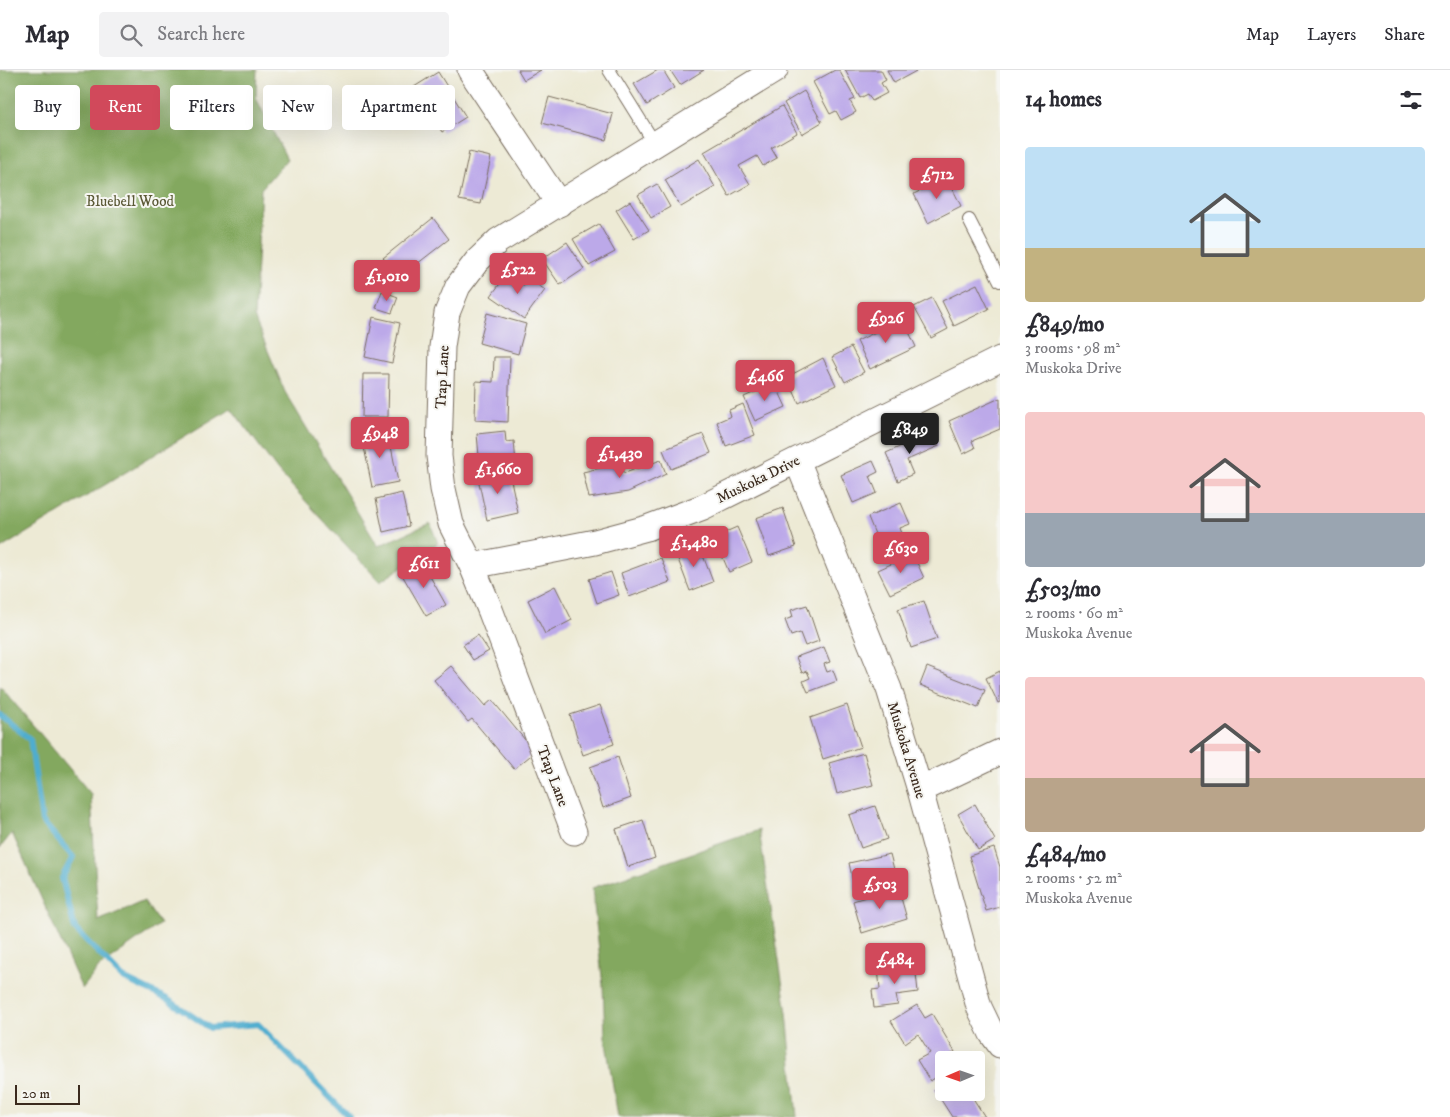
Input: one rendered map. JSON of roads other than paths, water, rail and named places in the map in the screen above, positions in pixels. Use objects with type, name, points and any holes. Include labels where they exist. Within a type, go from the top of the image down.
[{"type":"street","points":[[470,70],[559,204]]},
{"type":"street","name":"Trap Lane","points":[[574,832],[472,566],[451,524],[443,488],[439,456],[442,347],[447,313],[458,286],[477,261],[498,241],[775,70]]},
{"type":"street","name":"Muskoka Drive","points":[[472,566],[595,542],[647,528],[703,506],[1000,359]]},
{"type":"street","name":"Muskoka Avenue","points":[[797,460],[889,689],[920,790],[979,1007],[992,1034],[1000,1045]]},
{"type":"street","points":[[920,790],[1000,752]]},
{"type":"lane","points":[[609,70],[655,144]]},
{"type":"lane","points":[[969,220],[1000,281]]},
{"type":"waterway","points":[[0,715],[30,739],[42,821],[73,857],[62,878],[75,929],[123,978],[167,999],[210,1028],[258,1024],[349,1117]]},
{"type":"park label","name":"Bluebell Wood","points":[[130,201]]}]
